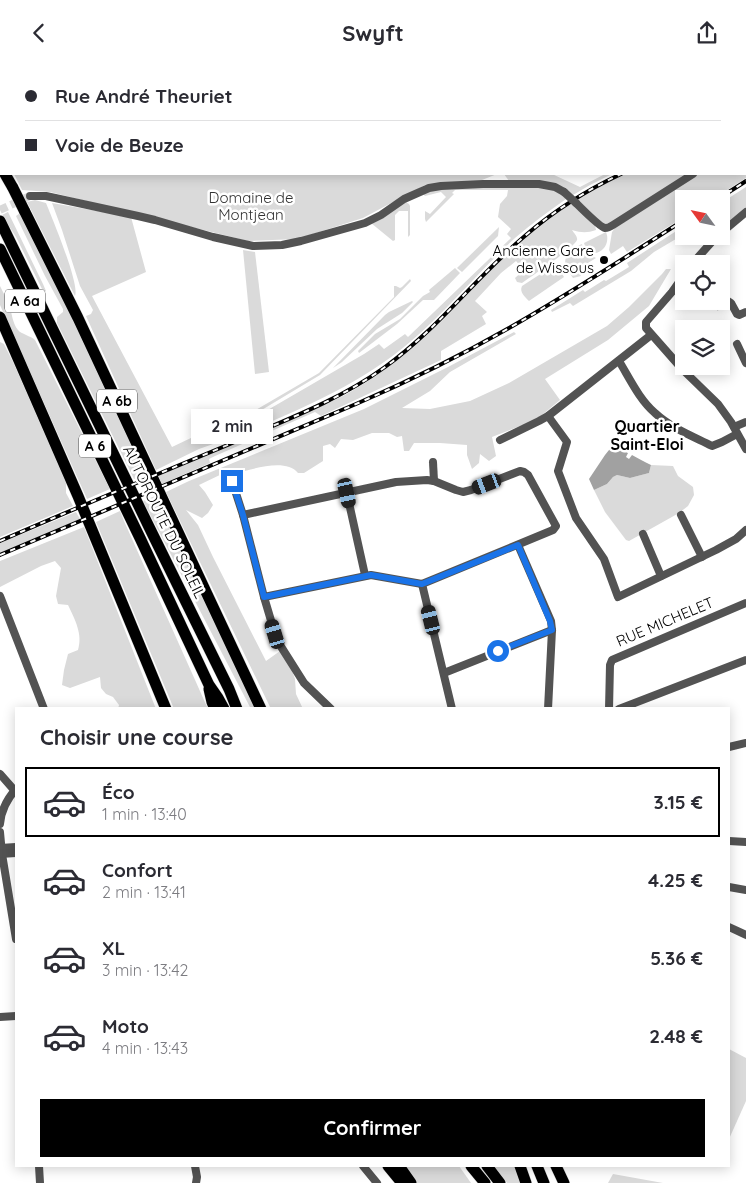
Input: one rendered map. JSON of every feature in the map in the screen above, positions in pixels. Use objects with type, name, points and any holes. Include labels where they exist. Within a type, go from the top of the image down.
[{"type":"highway","name":"A 6b","points":[[6,175],[82,326],[260,707]]},
{"type":"highway","name":"A 6a","points":[[0,221],[36,295]]},
{"type":"highway","name":"A 6a","points":[[0,249],[51,354]]},
{"type":"highway","name":"AUTOROUTE DU SOLEIL","points":[[36,295],[236,707]]},
{"type":"highway","points":[[0,317],[82,505],[165,707]]},
{"type":"highway","name":"AUTOROUTE DU SOLEIL","points":[[51,354],[209,685],[223,707]]},
{"type":"highway","points":[[209,685],[214,707]]},
{"type":"highway","points":[[229,689],[242,707]]},
{"type":"highway","points":[[389,1167],[402,1183]]},
{"type":"highway","points":[[400,1167],[411,1183]]},
{"type":"highway","points":[[471,1167],[485,1183]]},
{"type":"highway","points":[[488,1167],[500,1183]]},
{"type":"highway","points":[[520,1167],[526,1183]]},
{"type":"highway","points":[[538,1167],[544,1183]]},
{"type":"highway","points":[[556,1167],[564,1183]]},
{"type":"street","points":[[30,196],[46,197],[128,214],[213,237],[263,246],[301,241],[365,223],[381,215],[404,199],[429,188],[441,186],[483,184],[555,187],[564,192],[599,225],[607,228],[691,175]]},
{"type":"street","points":[[730,226],[746,213]]},
{"type":"street","points":[[700,255],[709,245]]},
{"type":"street","points":[[675,288],[646,322],[646,328],[683,370],[718,404],[736,430],[746,449]]},
{"type":"street","points":[[730,302],[738,315],[746,312]]},
{"type":"street","points":[[500,441],[548,416],[652,335]]},
{"type":"street","points":[[737,344],[746,363]]},
{"type":"street","points":[[619,361],[641,397],[654,412],[674,428],[712,446],[722,442],[746,422]]},
{"type":"street","points":[[548,416],[567,442],[558,471],[576,517],[604,559],[618,597],[702,557],[736,539],[746,530]]},
{"type":"street","points":[[433,462],[434,481]]},
{"type":"street","points":[[243,515],[396,482],[428,480],[456,491],[464,492],[524,471],[556,526],[553,530],[422,584],[365,575],[264,597]]},
{"type":"street","points":[[232,481],[275,634],[304,683],[329,707]]},
{"type":"street","points":[[347,493],[365,575]]},
{"type":"street","points":[[680,515],[702,557]]},
{"type":"street","points":[[643,534],[661,576]]},
{"type":"street","points":[[518,545],[552,630],[548,707]]},
{"type":"street","points":[[422,584],[452,707]]},
{"type":"street","points":[[0,596],[43,707]]},
{"type":"street","name":"RUE MICHELET","points":[[609,707],[610,665],[612,660],[746,603]]},
{"type":"street","points":[[444,673],[552,630]]},
{"type":"street","points":[[623,707],[746,660]]},
{"type":"street","points":[[730,747],[746,743]]},
{"type":"street","points":[[0,775],[15,789]]},
{"type":"street","points":[[0,824],[1,812],[15,791]]},
{"type":"street","points":[[0,832],[1,851],[15,933]]},
{"type":"street","points":[[730,841],[746,841]]},
{"type":"street","points":[[1,851],[15,847]]},
{"type":"street","points":[[1,851],[15,853]]},
{"type":"street","points":[[730,887],[746,890]]},
{"type":"street","points":[[730,927],[746,935]]},
{"type":"street","points":[[0,1017],[15,1015]]},
{"type":"street","points":[[38,1167],[40,1183]]},
{"type":"street","points":[[195,1167],[196,1183]]},
{"type":"street","points":[[364,1167],[377,1183]]},
{"type":"green space","name":"Domaine de Montjean","points":[[14,175],[494,175],[477,182],[425,185],[363,218],[297,239],[248,241],[50,192],[22,190]]},
{"type":"green space","points":[[505,175],[554,175],[580,187],[603,175],[610,175],[573,195],[561,187],[509,181]]},
{"type":"green space","points":[[622,175],[686,175],[613,222],[603,224],[577,199]]},
{"type":"green space","points":[[696,175],[746,175],[746,178],[727,190],[675,190],[675,223],[627,252],[623,246],[611,254],[609,250],[612,232],[615,228]]},
{"type":"green space","points":[[452,187],[548,188],[557,190],[566,199],[515,238],[437,317],[389,359],[321,399],[224,442],[259,415],[379,344],[384,349],[405,334],[408,337],[511,238],[507,234],[511,229],[498,217],[500,204],[507,196],[508,190],[455,190],[452,193],[454,194],[426,222],[425,211],[430,214],[446,197],[441,192],[425,196],[424,192]]},
{"type":"green space","points":[[746,187],[746,208],[730,221],[730,197]]},
{"type":"green space","points":[[35,200],[46,203],[70,265],[75,296],[27,202]]},
{"type":"green space","points":[[406,202],[410,206],[410,235],[408,237],[408,211],[399,211],[395,215],[395,240],[393,241],[371,223]]},
{"type":"green space","points":[[52,203],[131,217],[146,272],[92,296],[172,447],[193,437],[212,416],[221,429],[247,412],[254,411],[319,373],[394,297],[394,286],[400,288],[410,279],[411,281],[320,375],[255,414],[216,443],[199,449],[156,470],[86,316],[91,314],[93,310],[80,286]]},
{"type":"green space","points":[[571,203],[595,225],[596,230],[579,232],[572,230],[577,239],[574,244],[522,283],[517,282],[515,278],[524,270],[516,261],[501,273],[475,301],[487,312],[482,316],[486,324],[441,351],[441,360],[321,416],[315,412],[215,456],[209,459],[210,463],[162,484],[158,476],[334,400],[379,373],[400,358],[443,320],[525,237]]},
{"type":"green space","points":[[8,212],[43,284],[46,291],[44,293],[16,237],[2,215]]},
{"type":"green space","points":[[20,213],[65,303],[145,475],[134,479],[57,323],[57,317],[63,312],[63,309],[16,216]]},
{"type":"green space","points":[[499,227],[498,236],[462,272],[457,268]]},
{"type":"green space","points":[[606,232],[607,238],[604,248],[595,253],[587,249],[584,243]]},
{"type":"green space","points":[[675,232],[675,240],[654,252],[631,271],[573,306],[570,303],[552,312],[551,310],[583,290],[585,292],[629,267],[627,263]]},
{"type":"green space","points":[[582,244],[585,251],[596,258],[578,269],[581,276],[573,278],[566,267],[566,259],[572,250]]},
{"type":"green space","points":[[243,250],[255,252],[269,372],[255,374]]},
{"type":"green space","points":[[556,264],[564,277],[529,301],[522,292],[522,286]]},
{"type":"green space","points":[[455,268],[460,273],[434,300],[423,300],[397,324],[359,353],[358,351],[375,334],[400,319],[423,296],[430,292],[429,290]]},
{"type":"green space","points":[[666,269],[671,269],[649,306],[608,340],[545,379],[560,400],[530,422],[492,437],[496,456],[489,461],[480,454],[479,463],[472,469],[467,455],[467,445],[414,443],[409,451],[404,451],[402,436],[397,437],[389,433],[372,433],[353,440],[341,439],[335,448],[330,444],[323,446],[323,461],[304,473],[298,473],[286,466],[260,467],[237,473],[234,479],[230,480],[224,473],[199,485],[213,505],[202,518],[186,510],[198,525],[266,661],[280,651],[290,665],[295,679],[296,694],[302,707],[270,707],[166,492],[364,409],[514,332],[516,334],[450,372],[430,391],[402,408],[430,409],[470,401],[509,383],[607,326]]},
{"type":"green space","points":[[0,286],[9,304],[16,327],[19,331],[35,340],[110,489],[87,499],[0,305]]},
{"type":"green space","points":[[412,301],[402,313],[377,329],[333,368],[385,315]]},
{"type":"green space","points":[[0,342],[4,344],[14,364],[66,482],[66,493],[73,506],[0,537]]},
{"type":"green space","points":[[651,465],[673,466],[678,476],[693,487],[694,495],[688,506],[679,513],[629,541],[626,540],[605,512],[594,490],[607,484],[617,475],[630,478],[649,473]]},
{"type":"green space","points":[[155,496],[256,707],[250,707],[143,501]]},
{"type":"green space","points":[[120,511],[207,707],[173,707],[96,522]]},
{"type":"green space","points":[[76,512],[80,519],[0,553],[0,543]]},
{"type":"green space","points":[[84,527],[155,707],[118,707],[113,697],[106,694],[101,688],[100,677],[70,688],[62,685],[68,654],[78,650],[80,638],[78,627],[68,605],[58,604],[56,596],[61,568],[55,561],[0,587],[0,561]]},
{"type":"green space","points":[[730,1050],[746,1058],[746,1101],[730,1137]]},
{"type":"green space","points":[[405,1167],[460,1167],[471,1183],[417,1183]]},
{"type":"green space","points":[[495,1167],[516,1167],[522,1183],[507,1183]]},
{"type":"green space","points":[[613,1174],[663,1183],[608,1183]]},
{"type":"shaded area","points":[[613,445],[628,453],[626,457],[629,459],[632,455],[651,465],[649,473],[630,478],[617,475],[607,484],[594,490],[589,479]]},
{"type":"tunnel","points":[[0,210],[30,196]]},
{"type":"railway","points":[[0,541],[290,418],[329,400],[367,379],[385,367],[422,336],[508,251],[548,217],[572,201],[619,175]]},
{"type":"railway","points":[[730,191],[746,181]]},
{"type":"railway","points":[[0,555],[356,404],[434,368],[531,315],[675,226]]},
{"type":"place","name":"Ancienne Gare de Wissous","points":[[604,260]]},
{"type":"district","name":"Quartier Saint-Eloi","points":[[647,435]]},
{"type":"route","points":[[232,481],[243,515],[264,597],[365,575],[422,584],[518,545],[552,630],[498,651]]}]
